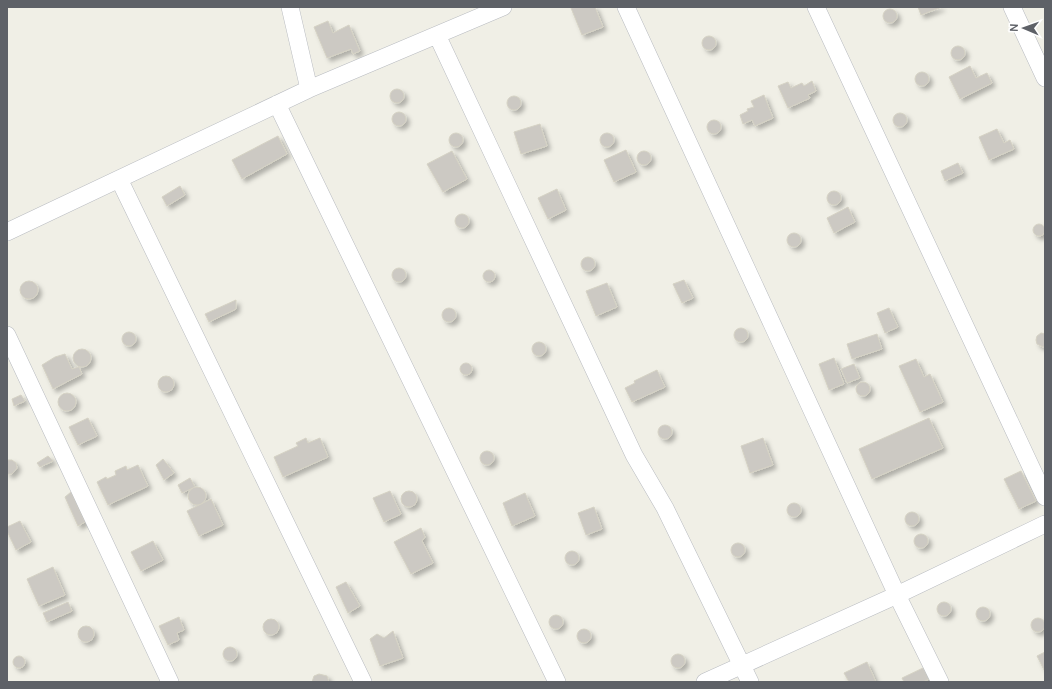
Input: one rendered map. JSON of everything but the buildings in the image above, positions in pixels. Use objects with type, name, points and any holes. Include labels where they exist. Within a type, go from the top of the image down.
[{"type":"street","points":[[290,7],[309,89]]},
{"type":"street","points":[[7,232],[309,89],[503,7]]},
{"type":"street","points":[[626,7],[898,595],[940,682]]},
{"type":"street","points":[[816,7],[1045,497]]},
{"type":"street","points":[[1012,7],[1045,78]]},
{"type":"street","points":[[437,35],[634,455],[665,508],[750,682]]},
{"type":"street","points":[[277,104],[557,682]]},
{"type":"street","points":[[119,179],[363,682]]},
{"type":"street","points":[[7,335],[170,682]]},
{"type":"street","points":[[705,682],[898,595],[1045,524]]}]
